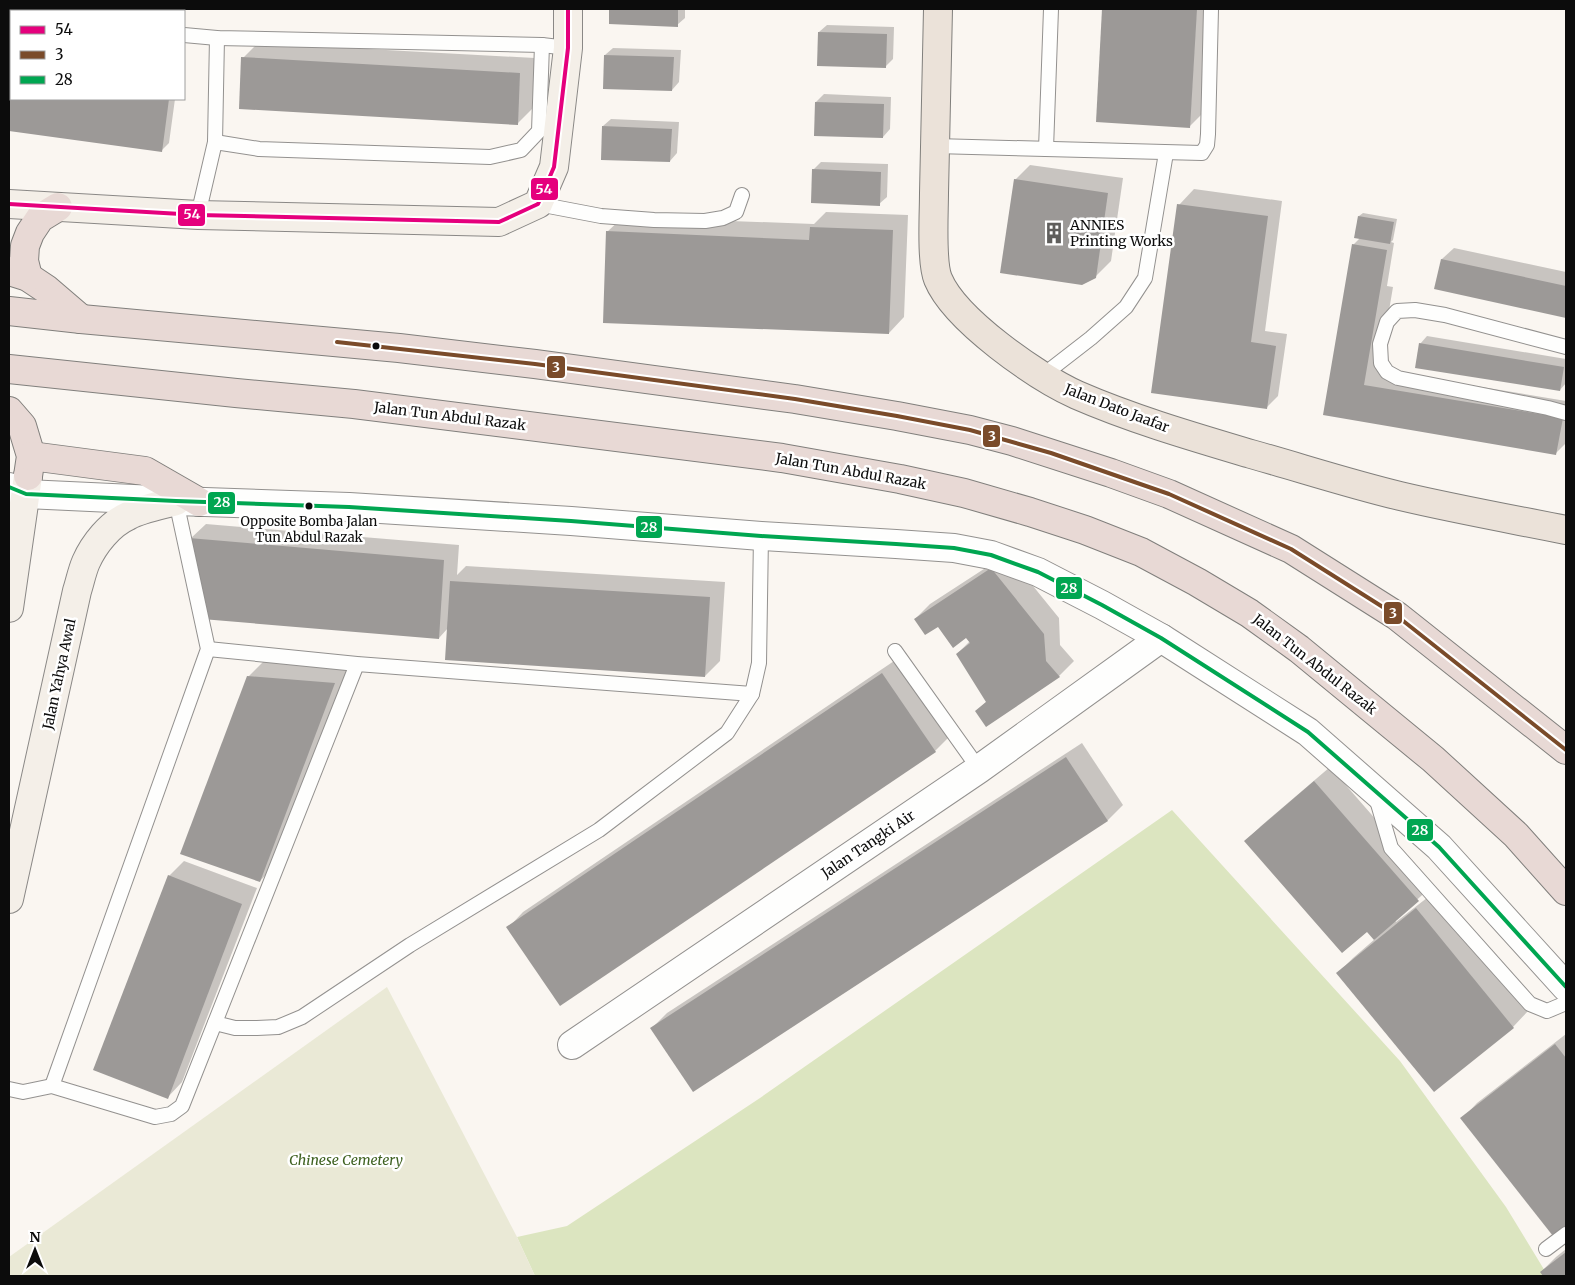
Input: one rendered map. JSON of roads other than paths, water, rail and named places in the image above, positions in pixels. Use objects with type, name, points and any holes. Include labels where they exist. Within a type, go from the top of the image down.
[{"type":"highway","points":[[58,207],[40,218],[30,233],[25,246],[24,261],[18,274],[46,289],[81,319]]},
{"type":"highway","points":[[9,310],[81,319],[399,348],[535,364],[795,399],[970,430],[1012,441],[1111,473],[1168,494],[1291,549],[1397,616],[1566,750]]},
{"type":"highway","name":"Jalan Tun Abdul Razak","points":[[9,369],[354,404],[782,458],[910,481],[964,493],[1085,530],[1141,552],[1205,586],[1249,613],[1299,649],[1433,759],[1516,835],[1566,891]]},
{"type":"highway","points":[[9,411],[22,426],[20,478]]},
{"type":"main road","name":"Jalan Dato Jaafar","points":[[938,9],[934,220],[935,260],[938,278],[949,298],[971,322],[996,344],[1042,376],[1076,394],[1207,441],[1399,496],[1566,530]]},
{"type":"street","points":[[9,204],[198,215],[499,222],[538,204],[554,167],[555,47],[568,9]]},
{"type":"street","points":[[9,608],[20,478],[148,485],[188,502],[349,507],[571,521],[761,536],[906,544],[954,548],[991,555],[1038,572],[1102,605],[1161,638],[1308,732],[1439,847],[1566,987]]},
{"type":"street","name":"Jalan Yahya Awal","points":[[9,899],[76,591],[86,563],[95,546],[116,524],[128,515],[188,502]]},
{"type":"street","name":"Jalan Tangki Air","points":[[572,1045],[979,769],[1161,638]]},
{"type":"lane","points":[[1046,149],[1051,9]]},
{"type":"lane","points":[[935,146],[1202,153],[1207,145],[1211,9]]},
{"type":"lane","points":[[185,35],[217,38],[555,47],[539,131],[521,150],[490,157],[259,149],[215,142]]},
{"type":"lane","points":[[198,215],[215,142],[217,38]]},
{"type":"lane","points":[[1042,376],[1091,338],[1126,307],[1144,278],[1166,153]]},
{"type":"lane","points":[[538,204],[601,216],[706,221],[723,218],[736,212],[742,195]]},
{"type":"lane","points":[[1566,347],[1445,315],[1415,310],[1397,311],[1387,322],[1380,344],[1381,363],[1387,372],[1398,378],[1566,413]]},
{"type":"lane","points":[[52,1086],[208,649],[188,502]]},
{"type":"lane","points":[[215,1023],[235,1028],[257,1028],[278,1026],[302,1017],[410,945],[599,830],[727,733],[752,694],[759,663],[761,536]]},
{"type":"lane","points":[[208,649],[357,664],[752,694]]},
{"type":"lane","points":[[895,651],[979,769]]},
{"type":"lane","points":[[9,1089],[23,1092],[52,1086],[155,1117],[171,1114],[182,1106],[357,664]]},
{"type":"lane","points":[[1375,791],[1391,848],[1530,1004],[1547,1011],[1566,1003]]},
{"type":"lane","points":[[1546,1249],[1566,1234]]},
{"type":"place","name":"ANNIES Printing Works","points":[[1054,233]]},
{"type":"place","name":"Opposite Bomba Jalan Tun Abdul Razak","points":[[309,506]]},
{"type":"park label","name":"Chinese Cemetery","points":[[346,1160]]}]
